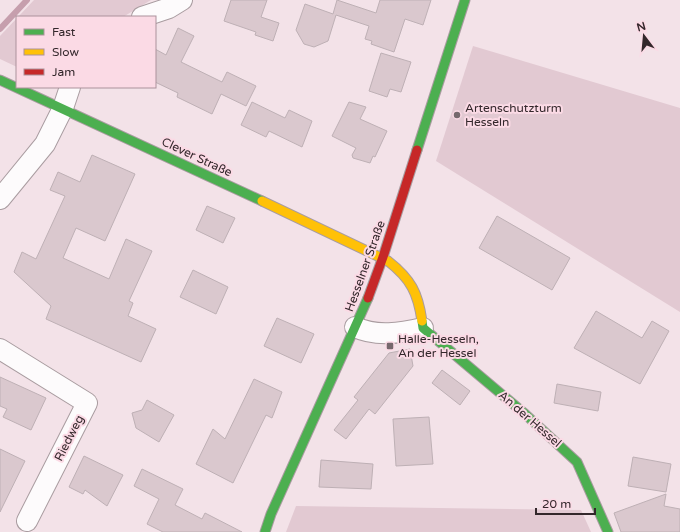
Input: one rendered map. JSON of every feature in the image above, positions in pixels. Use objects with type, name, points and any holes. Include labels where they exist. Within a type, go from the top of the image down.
[{"type":"street","points":[[145,16],[169,8],[182,0]]},
{"type":"street","name":"Hesselner Straße","points":[[265,532],[270,514],[355,327],[384,256],[465,0]]},
{"type":"street","name":"Clever Straße","points":[[0,80],[16,87]]},
{"type":"street","name":"Clever Straße","points":[[18,88],[384,256]]},
{"type":"street","points":[[0,199],[45,144],[63,108],[70,88]]},
{"type":"street","points":[[355,327],[364,331],[398,334],[423,328],[418,299],[402,272],[384,256]]},
{"type":"street","name":"An der Hessel","points":[[423,328],[526,414],[577,462],[608,532]]},
{"type":"street","name":"Riedweg","points":[[0,349],[87,404],[26,521]]},
{"type":"shaded area","points":[[34,0],[151,0],[125,16],[19,16]]},
{"type":"shaded area","points":[[16,19],[16,67],[0,59],[0,36]]},
{"type":"shaded area","points":[[473,46],[680,108],[680,312],[436,161]]},
{"type":"shaded area","points":[[296,506],[581,510],[591,532],[286,532]]},
{"type":"building","points":[[231,0],[267,0],[261,17],[279,23],[273,41],[255,35],[256,32],[224,21]]},
{"type":"building","points":[[337,0],[376,13],[380,0],[431,0],[423,25],[405,19],[394,52],[371,44],[372,41],[365,39],[369,26],[336,15],[328,41],[314,47],[304,44],[296,30],[305,4],[333,14]]},
{"type":"building","points":[[178,28],[194,36],[181,62],[222,82],[227,72],[256,86],[246,106],[221,94],[212,114],[177,97],[178,93],[156,82],[156,50],[166,55]]},
{"type":"building","points":[[381,53],[411,62],[401,92],[390,89],[387,97],[369,91]]},
{"type":"building","points":[[252,102],[285,118],[289,110],[312,121],[302,147],[269,131],[266,137],[241,125]]},
{"type":"building","points":[[349,102],[366,107],[360,119],[387,131],[375,157],[373,156],[370,163],[353,158],[352,155],[356,148],[332,136]]},
{"type":"building","points":[[92,155],[135,174],[105,241],[76,228],[63,258],[109,279],[126,239],[152,251],[129,301],[133,303],[128,316],[156,329],[141,362],[46,319],[51,306],[14,272],[22,252],[36,259],[65,196],[50,190],[58,172],[80,182]]},
{"type":"building","points":[[207,206],[235,218],[223,243],[196,230]]},
{"type":"building","points":[[497,216],[570,258],[552,290],[479,248]]},
{"type":"building","points":[[193,270],[228,287],[216,314],[180,297]]},
{"type":"building","points":[[596,311],[642,338],[652,321],[669,331],[640,384],[574,348]]},
{"type":"building","points":[[277,318],[314,334],[301,363],[264,346]]},
{"type":"building","points":[[410,349],[413,366],[375,414],[369,409],[346,439],[334,430],[358,400],[354,397],[389,353]]},
{"type":"building","points":[[442,370],[470,391],[460,405],[432,383]]},
{"type":"building","points":[[0,377],[46,398],[31,430],[3,417],[7,409],[0,406]]},
{"type":"building","points":[[254,379],[282,392],[272,418],[266,415],[233,483],[196,464],[213,429],[225,439]]},
{"type":"building","points":[[557,384],[601,392],[598,411],[554,403]]},
{"type":"building","points":[[147,400],[174,415],[159,442],[136,428],[132,413],[142,410]]},
{"type":"building","points":[[429,417],[433,464],[396,466],[393,419]]},
{"type":"building","points":[[0,449],[25,461],[0,512]]},
{"type":"building","points":[[84,456],[123,475],[107,506],[85,490],[83,494],[69,487]]},
{"type":"building","points":[[633,457],[671,464],[666,492],[628,486]]},
{"type":"building","points":[[321,460],[373,464],[371,489],[319,487]]},
{"type":"building","points":[[142,469],[183,489],[175,505],[202,519],[205,513],[242,532],[163,532],[147,524],[159,499],[134,486]]},
{"type":"building","points":[[666,494],[664,506],[680,509],[680,532],[621,532],[614,513]]},
{"type":"waterway","points":[[0,29],[27,0]]},
{"type":"traffic: fast","points":[[417,150],[465,0]]},
{"type":"traffic: fast","points":[[0,80],[16,87]]},
{"type":"traffic: fast","points":[[17,88],[262,201]]},
{"type":"traffic: fast","points":[[265,532],[271,514],[368,298]]},
{"type":"traffic: fast","points":[[422,321],[423,328],[525,414],[577,462],[608,532]]},
{"type":"traffic: slow","points":[[262,201],[388,261],[408,281],[416,294],[422,321]]},
{"type":"traffic: jam","points":[[368,298],[383,257],[417,150]]},
{"type":"place","name":"Artenschutzturm Hesseln","points":[[457,115]]},
{"type":"place","name":"Halle-Hesseln, An der Hessel","points":[[390,346]]}]
